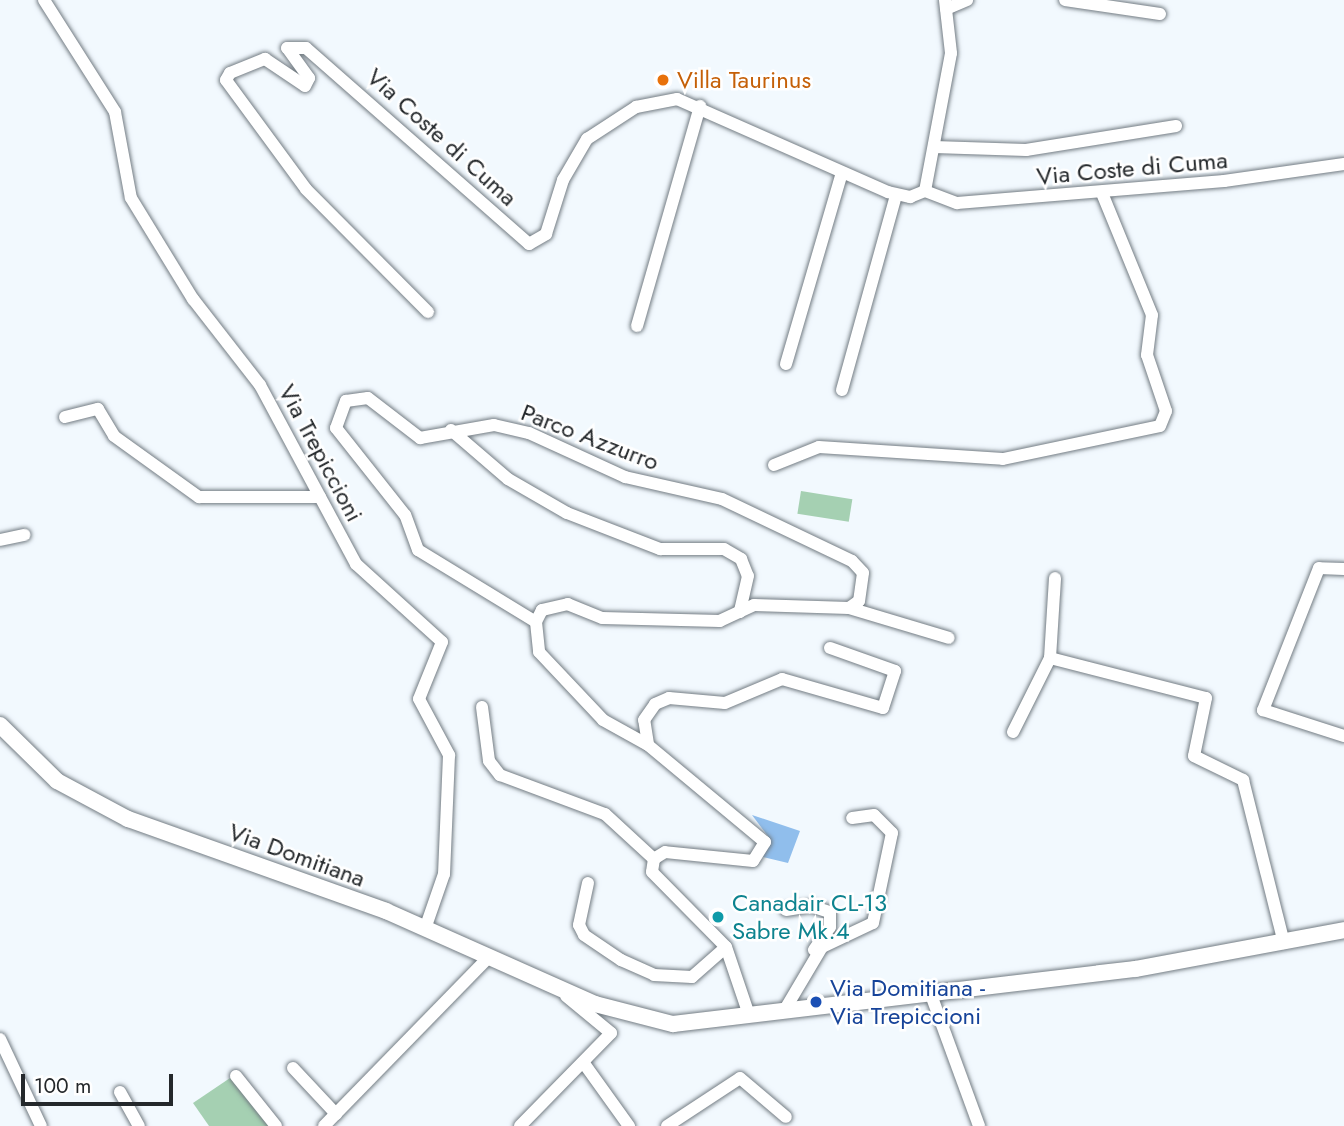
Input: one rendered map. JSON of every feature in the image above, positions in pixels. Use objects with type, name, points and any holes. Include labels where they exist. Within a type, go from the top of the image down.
[{"type":"main road","name":"Via Domitiana","points":[[0,726],[57,781],[128,819],[425,929],[595,1004],[673,1024],[1136,969],[1344,930]]},
{"type":"street","name":"Via Trepiccioni","points":[[44,0],[115,111],[131,198],[193,299],[260,386],[362,572],[424,619],[442,642],[419,699],[449,755],[444,874],[425,929]]},
{"type":"street","points":[[925,191],[951,53],[944,2],[967,0]]},
{"type":"street","points":[[1065,0],[1160,14]]},
{"type":"street","name":"Via Coste di Cuma","points":[[428,312],[306,190],[226,80],[230,73],[264,59],[305,86],[309,78],[287,48],[306,48],[529,244],[546,234],[563,180],[592,134],[657,102],[700,106],[842,173],[896,195],[925,191],[957,203],[1102,193],[1344,164]]},
{"type":"street","points":[[637,326],[700,106]]},
{"type":"street","name":"Via Coste di Cuma","points":[[934,147],[1026,150],[1176,126]]},
{"type":"street","points":[[786,364],[842,173]]},
{"type":"street","points":[[774,465],[819,447],[1003,459],[1160,426],[1166,411],[1147,355],[1152,315],[1102,193]]},
{"type":"street","points":[[842,390],[896,195]]},
{"type":"street","name":"Parco Azzurro","points":[[536,622],[418,550],[405,515],[336,428],[346,401],[358,397],[411,435],[494,425],[529,433],[625,477],[722,499],[852,561],[864,585],[849,608]]},
{"type":"street","points":[[65,417],[98,409],[114,436],[199,497],[320,496]]},
{"type":"street","points":[[451,430],[508,479],[567,513],[660,548],[724,549],[741,559],[748,576],[740,611]]},
{"type":"street","points":[[0,540],[18,542],[24,535]]},
{"type":"street","points":[[1344,569],[1319,568],[1263,710],[1344,736]]},
{"type":"street","points":[[1013,732],[1050,659],[1055,578]]},
{"type":"street","points":[[654,859],[666,852],[753,861],[765,842],[648,745],[603,719],[539,652],[536,622],[542,610],[568,604],[602,618],[720,621],[754,606],[849,608],[949,638]]},
{"type":"street","points":[[648,745],[642,732],[655,704],[669,698],[725,703],[782,679],[883,708],[895,671],[830,648]]},
{"type":"street","points":[[1050,659],[1206,698],[1194,756],[1243,780],[1284,943]]},
{"type":"street","points":[[482,707],[489,761],[500,775],[605,814],[654,859],[657,883],[726,947],[749,1015]]},
{"type":"street","points":[[811,962],[836,936],[873,923],[892,833],[874,815],[852,818]]},
{"type":"street","points":[[588,883],[579,925],[584,935],[621,960],[654,975],[692,977],[726,947]]},
{"type":"street","points":[[801,898],[834,907],[836,936]]},
{"type":"street","points":[[784,1011],[830,927],[830,912],[811,906],[786,910]]},
{"type":"street","points":[[324,1126],[489,957]]},
{"type":"street","points":[[520,1126],[611,1033],[555,986]]},
{"type":"street","points":[[930,992],[976,1125]]},
{"type":"street","points":[[0,1038],[41,1126]]},
{"type":"street","points":[[583,1062],[629,1126]]},
{"type":"street","points":[[293,1068],[336,1114]]},
{"type":"street","points":[[236,1076],[276,1126]]},
{"type":"street","points":[[667,1126],[740,1078],[786,1116]]},
{"type":"street","points":[[120,1092],[139,1126]]},
{"type":"green space","points":[[801,491],[852,499],[849,522],[797,514]]},
{"type":"green space","points":[[233,1076],[271,1126],[209,1126],[193,1103]]},
{"type":"water","points":[[752,815],[800,831],[788,863],[763,857],[770,839]]},
{"type":"place","name":"Villa Taurinus","points":[[663,80]]},
{"type":"place","name":"Canadair CL-13 Sabre Mk.4","points":[[718,917]]},
{"type":"place","name":"Via Domitiana - Via Trepiccioni","points":[[816,1002]]}]
